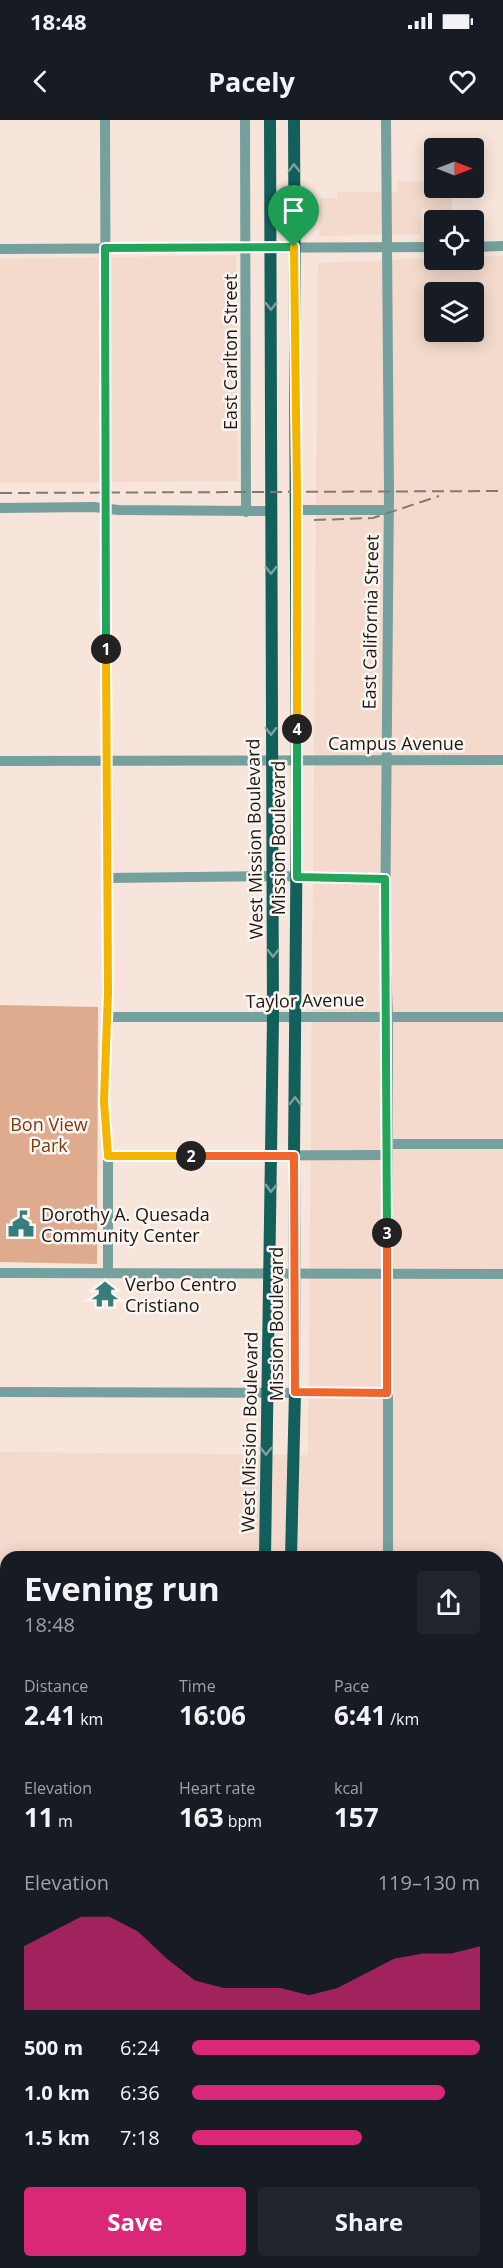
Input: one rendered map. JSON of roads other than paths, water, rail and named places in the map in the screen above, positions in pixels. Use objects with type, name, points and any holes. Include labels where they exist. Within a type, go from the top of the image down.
[{"type":"main road","name":"West Mission Boulevard","points":[[265,1551],[273,1018],[270,120]]},
{"type":"main road","name":"Mission Boulevard","points":[[291,1551],[295,1392],[294,1156],[297,877],[294,120]]},
{"type":"street","points":[[105,120],[108,1017],[104,1101],[108,1156],[108,1273]]},
{"type":"street","name":"East Carlton Street","points":[[245,120],[246,512]]},
{"type":"street","name":"East California Street","points":[[386,120],[388,510],[385,879],[388,1016],[388,1551]]},
{"type":"street","points":[[484,247],[503,246]]},
{"type":"street","points":[[0,249],[424,247]]},
{"type":"street","points":[[0,508],[94,507],[272,511]]},
{"type":"street","points":[[297,510],[388,510]]},
{"type":"street","name":"Campus Avenue","points":[[0,760],[503,760]]},
{"type":"street","points":[[107,878],[273,876],[385,879]]},
{"type":"street","name":"Taylor Avenue","points":[[108,1017],[503,1017]]},
{"type":"street","points":[[108,1156],[294,1156],[503,1144]]},
{"type":"street","points":[[0,1273],[503,1274]]},
{"type":"street","points":[[0,1392],[387,1393]]},
{"type":"railway","points":[[0,493],[503,491]]},
{"type":"railway","points":[[314,520],[373,518],[439,496]]},
{"type":"place","name":"Dorothy A. Quesada Community Center","points":[[21,1224]]},
{"type":"place","name":"Verbo Centro Cristiano","points":[[105,1294]]},
{"type":"park label","name":"Bon View Park","points":[[49,1134]]}]
